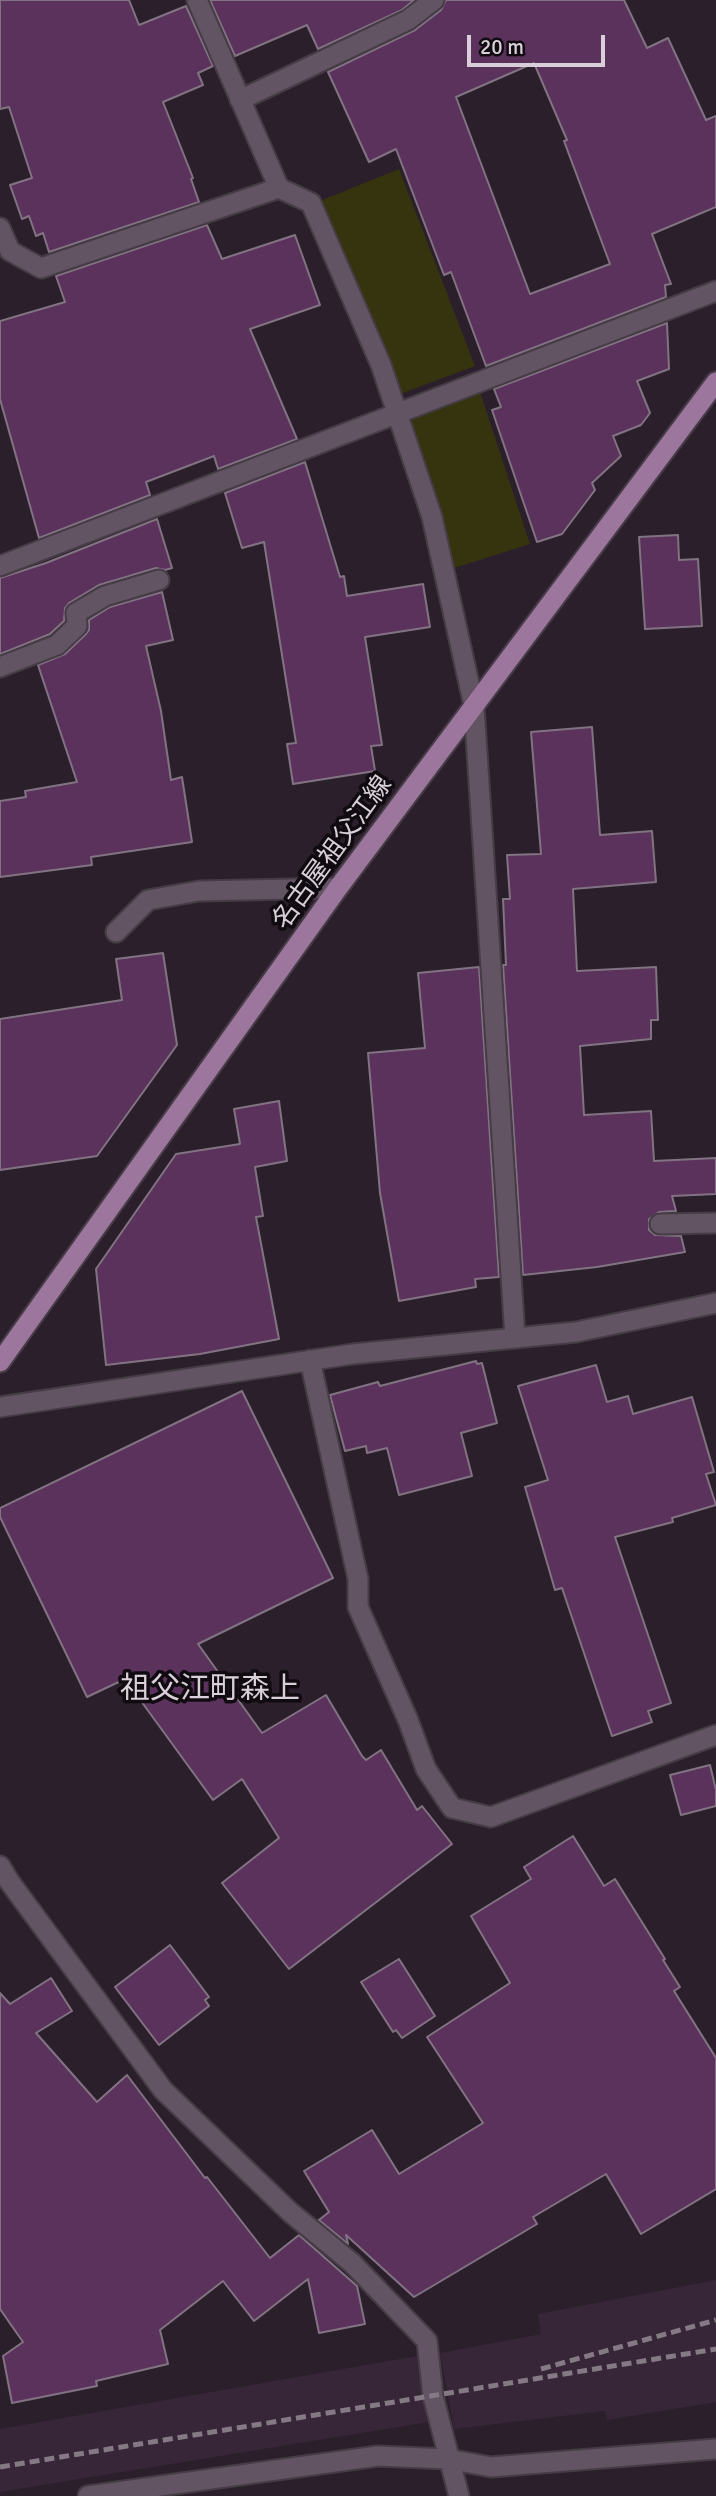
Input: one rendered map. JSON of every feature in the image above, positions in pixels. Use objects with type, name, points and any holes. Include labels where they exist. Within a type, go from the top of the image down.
[{"type":"main road","name":"名古屋祖父江線","points":[[0,1362],[338,888],[716,382]]},
{"type":"street","points":[[197,0],[279,188],[311,203],[381,365],[432,517],[474,706],[515,1337]]},
{"type":"street","points":[[240,100],[408,20],[434,0]]},
{"type":"street","points":[[0,229],[10,251],[41,268],[279,188]]},
{"type":"street","points":[[0,566],[716,291]]},
{"type":"street","points":[[0,667],[57,645],[77,626],[76,613],[105,596],[159,580]]},
{"type":"street","points":[[116,932],[148,900],[199,891],[338,888]]},
{"type":"street","points":[[660,1224],[716,1223]]},
{"type":"street","points":[[0,1407],[310,1360],[576,1332],[716,1303]]},
{"type":"street","points":[[310,1360],[358,1579],[358,1606],[408,1720],[426,1769],[452,1808],[491,1817],[716,1735]]},
{"type":"street","points":[[0,1866],[163,2090],[290,2212],[352,2263],[427,2341],[433,2396],[459,2496]]},
{"type":"street","points":[[88,2496],[378,2456],[448,2459],[491,2467],[716,2449]]},
{"type":"shaded area","points":[[399,169],[475,366],[400,394],[369,312],[320,201]]},
{"type":"shaded area","points":[[480,392],[530,544],[451,569],[407,419]]},
{"type":"shaded area","points":[[716,2280],[716,2402],[607,2420],[605,2411],[454,2429],[440,2353],[541,2334],[538,2314]]},
{"type":"shaded area","points":[[417,2356],[429,2422],[0,2492],[0,2429]]},
{"type":"building","points":[[0,0],[129,0],[139,25],[186,6],[213,66],[198,73],[203,85],[163,102],[193,178],[191,179],[199,202],[49,252],[43,233],[36,236],[29,216],[22,219],[10,185],[32,178],[9,107],[0,109]]},
{"type":"building","points":[[210,0],[414,0],[402,10],[318,49],[307,25],[235,56]]},
{"type":"building","points":[[446,0],[624,0],[647,48],[668,38],[706,120],[716,116],[716,207],[652,234],[671,284],[665,285],[666,297],[486,366],[451,272],[444,275],[396,149],[369,162],[328,72],[415,30],[441,10]],"holes":[[[534,63],[567,140],[564,141],[610,264],[530,294],[456,97]]]},
{"type":"building","points":[[207,225],[222,259],[295,235],[320,305],[250,329],[297,439],[218,469],[214,456],[146,482],[150,495],[39,538],[0,399],[0,321],[65,302],[56,276]]},
{"type":"building","points":[[667,323],[669,369],[637,381],[650,413],[641,425],[613,436],[621,456],[592,483],[595,490],[562,534],[537,542],[492,410],[501,407],[494,389]]},
{"type":"building","points":[[305,462],[340,577],[344,576],[347,596],[423,584],[430,627],[365,637],[382,745],[371,746],[375,771],[293,784],[287,744],[296,743],[264,542],[242,548],[225,493]]},
{"type":"building","points":[[157,519],[172,568],[156,568],[99,585],[69,603],[65,608],[64,621],[50,634],[0,654],[0,578],[46,563]]},
{"type":"building","points":[[678,535],[679,560],[698,559],[702,626],[645,629],[639,537]]},
{"type":"building","points":[[162,592],[173,640],[146,646],[161,711],[171,780],[182,777],[192,842],[91,857],[92,865],[0,877],[0,801],[26,797],[25,791],[77,782],[38,665],[65,654],[89,630],[89,620],[110,607]]},
{"type":"building","points":[[592,727],[600,835],[652,831],[656,882],[573,889],[577,971],[656,967],[658,1020],[651,1020],[651,1039],[580,1046],[584,1115],[651,1111],[654,1161],[716,1158],[716,1194],[672,1196],[676,1211],[659,1212],[649,1219],[649,1230],[655,1235],[681,1236],[685,1252],[597,1267],[523,1275],[503,965],[506,965],[503,899],[510,899],[507,855],[541,854],[531,732]]},
{"type":"building","points":[[163,953],[177,1045],[97,1156],[0,1170],[0,1019],[122,1000],[116,959]]},
{"type":"building","points":[[479,967],[499,1277],[475,1279],[476,1287],[399,1301],[380,1193],[368,1053],[425,1048],[418,973]]},
{"type":"building","points":[[279,1101],[287,1161],[255,1167],[263,1216],[256,1217],[279,1339],[200,1354],[106,1365],[96,1269],[176,1154],[240,1144],[234,1109]]},
{"type":"building","points":[[476,1361],[477,1364],[482,1363],[497,1423],[461,1433],[472,1476],[399,1495],[387,1448],[367,1453],[366,1446],[345,1451],[330,1395],[378,1382],[380,1386]]},
{"type":"building","points":[[596,1365],[607,1402],[628,1396],[633,1414],[692,1397],[714,1472],[706,1474],[716,1505],[672,1518],[673,1522],[615,1537],[671,1703],[648,1711],[652,1722],[612,1736],[562,1588],[555,1590],[525,1487],[548,1480],[518,1386]]},
{"type":"building","points":[[242,1391],[333,1578],[198,1644],[262,1733],[326,1695],[362,1756],[366,1760],[381,1750],[417,1810],[422,1806],[452,1844],[289,1969],[222,1883],[279,1838],[242,1779],[213,1800],[125,1679],[87,1697],[0,1517],[0,1508]]},
{"type":"building","points":[[710,1765],[716,1790],[716,1806],[681,1815],[670,1775]]},
{"type":"building","points":[[573,1836],[604,1886],[615,1879],[665,1959],[663,1960],[680,1987],[674,1991],[716,2058],[716,2189],[641,2234],[606,2174],[533,2217],[537,2224],[414,2297],[346,2235],[348,2244],[319,2220],[329,2212],[304,2171],[372,2130],[399,2174],[483,2123],[427,2037],[510,1983],[471,1916],[531,1879],[524,1867]]},
{"type":"building","points":[[170,1945],[209,1997],[205,2000],[209,2006],[159,2045],[115,1987]]},
{"type":"building","points":[[399,1959],[435,2016],[402,2038],[396,2030],[393,2032],[361,1982]]},
{"type":"building","points":[[51,1978],[72,2011],[36,2033],[97,2102],[127,2075],[270,2258],[299,2235],[357,2286],[365,2324],[319,2333],[308,2279],[254,2321],[223,2281],[160,2330],[168,2364],[96,2381],[97,2386],[12,2403],[3,2356],[23,2342],[0,2309],[0,1993],[10,2004]]},
{"type":"railway","points":[[541,2369],[716,2320]]},
{"type":"railway","points":[[0,2467],[716,2349]]},
{"type":"district","name":"祖父江町森上","points":[[210,1690]]}]
